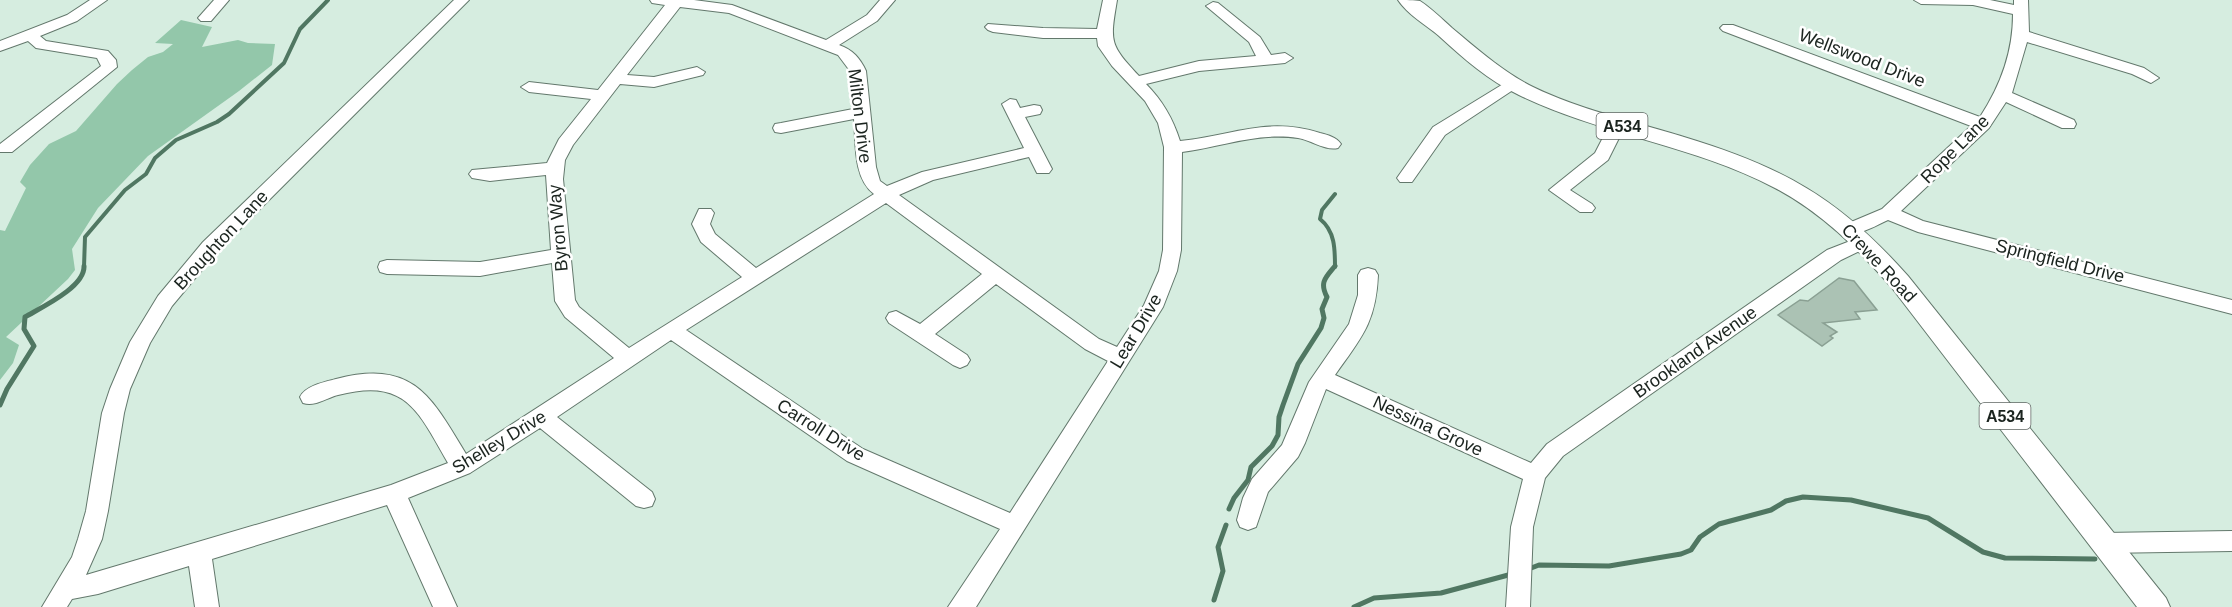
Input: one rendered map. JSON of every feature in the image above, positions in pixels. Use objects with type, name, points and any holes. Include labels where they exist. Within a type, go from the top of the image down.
[{"type":"main road","name":"Crewe Road","points":[[1407,0],[1513,83],[1553,103],[1749,167],[1807,197],[1856,235],[1906,290],[2155,607]]},
{"type":"street","points":[[0,46],[72,18],[100,0]]},
{"type":"street","points":[[206,18],[222,0]]},
{"type":"street","name":"Broughton Lane","points":[[54,607],[67,589],[90,538],[97,512],[113,413],[120,389],[140,342],[160,308],[210,247],[462,0]]},
{"type":"street","name":"Milton Drive","points":[[657,0],[732,9],[830,44],[850,56],[857,66],[868,174],[872,184],[1092,344],[1120,358]]},
{"type":"street","points":[[830,44],[872,18],[888,0]]},
{"type":"street","points":[[993,27],[1104,34],[1110,0]]},
{"type":"street","points":[[1921,0],[2021,5]]},
{"type":"street","name":"Byron Way","points":[[628,358],[568,308],[564,296],[554,168],[565,143],[676,2]]},
{"type":"street","name":"Rope Lane","points":[[1856,235],[1888,213],[1983,124],[2003,95],[2018,53],[2021,35],[2021,5]]},
{"type":"street","points":[[1222,7],[1255,40],[1265,59]]},
{"type":"street","name":"Wellswood Drive","points":[[1728,28],[1983,124]]},
{"type":"street","points":[[8,141],[109,67],[108,60],[102,54],[41,45],[30,34]]},
{"type":"street","name":"Lear Drive","points":[[960,607],[1015,525],[1153,307],[1168,271],[1174,235],[1173,147],[1162,116],[1137,81],[1112,56],[1106,46],[1104,34]]},
{"type":"street","points":[[2021,35],[2138,71],[2151,78]]},
{"type":"street","points":[[1137,81],[1199,66],[1285,58]]},
{"type":"street","points":[[615,79],[654,82],[689,73]]},
{"type":"street","points":[[1406,178],[1439,131],[1513,83]]},
{"type":"street","points":[[529,87],[603,95]]},
{"type":"street","points":[[2003,95],[2069,129],[2086,118]]},
{"type":"street","points":[[1034,110],[1013,109],[1043,169]]},
{"type":"street","points":[[781,128],[862,112]]},
{"type":"street","points":[[1586,208],[1558,190],[1602,156],[1618,124]]},
{"type":"street","points":[[1173,147],[1199,146],[1226,137],[1251,133],[1306,133],[1328,139]]},
{"type":"street","name":"Shelley Drive","points":[[67,589],[98,584],[395,493],[462,467],[487,454],[628,358],[886,194],[928,176],[1033,151]]},
{"type":"street","points":[[478,173],[490,175],[554,168]]},
{"type":"street","points":[[705,213],[701,224],[708,238],[755,277]]},
{"type":"street","name":"Springfield Drive","points":[[1888,213],[1918,226],[2184,292],[2232,307]]},
{"type":"street","name":"Brookland Avenue","points":[[1535,475],[1555,450],[1834,255],[1856,235]]},
{"type":"street","points":[[388,266],[480,269],[560,255]]},
{"type":"street","points":[[921,334],[996,273]]},
{"type":"street","points":[[1248,520],[1260,483],[1288,454],[1303,425],[1309,402],[1322,378],[1332,361],[1360,327],[1366,312],[1368,275]]},
{"type":"street","points":[[896,318],[960,360]]},
{"type":"street","name":"Carroll Drive","points":[[671,330],[855,455],[1015,525]]},
{"type":"street","name":"Nessina Grove","points":[[1322,378],[1535,475]]},
{"type":"street","points":[[318,390],[369,382],[406,389],[418,399],[462,467]]},
{"type":"street","points":[[541,417],[644,499]]},
{"type":"street","points":[[1518,607],[1522,527],[1535,475]]},
{"type":"street","points":[[395,493],[399,507],[445,607]]},
{"type":"street","points":[[2103,543],[2232,542]]},
{"type":"street","points":[[199,553],[207,607]]},
{"type":"green space","points":[[181,20],[212,27],[202,47],[238,40],[248,43],[275,44],[272,65],[148,156],[98,208],[72,249],[75,270],[6,337],[19,345],[13,363],[0,380],[0,230],[5,231],[26,188],[20,182],[30,165],[49,144],[76,131],[132,70],[148,57],[163,52],[173,44],[155,43]]},
{"type":"building","points":[[1839,278],[1854,281],[1877,310],[1855,312],[1860,319],[1823,323],[1837,332],[1830,336],[1833,338],[1822,346],[1778,315],[1800,300],[1808,301]]},
{"type":"waterway","points":[[84,267],[85,237],[125,190],[146,174],[155,158],[176,140],[217,122],[229,114],[284,63],[300,29],[328,0]]},
{"type":"waterway","points":[[1335,194],[1322,210],[1320,219],[1331,235],[1335,266]]},
{"type":"waterway","points":[[0,405],[7,389],[34,346],[24,329],[25,317],[70,289],[78,281],[84,266]]},
{"type":"waterway","points":[[1229,509],[1234,498],[1248,480],[1251,467],[1272,446],[1278,435],[1279,417],[1298,364],[1321,328],[1324,318],[1322,309],[1327,297],[1324,284],[1326,277],[1335,266]]},
{"type":"waterway","points":[[1526,570],[1539,565],[1609,566],[1681,554],[1691,550],[1700,537],[1719,524],[1771,510],[1786,501],[1803,497],[1851,500],[1928,518],[1983,552],[2005,558],[2095,559]]},
{"type":"waterway","points":[[1214,600],[1223,571],[1218,547],[1226,525]]},
{"type":"waterway","points":[[1354,607],[1374,598],[1441,593],[1512,574]]}]
